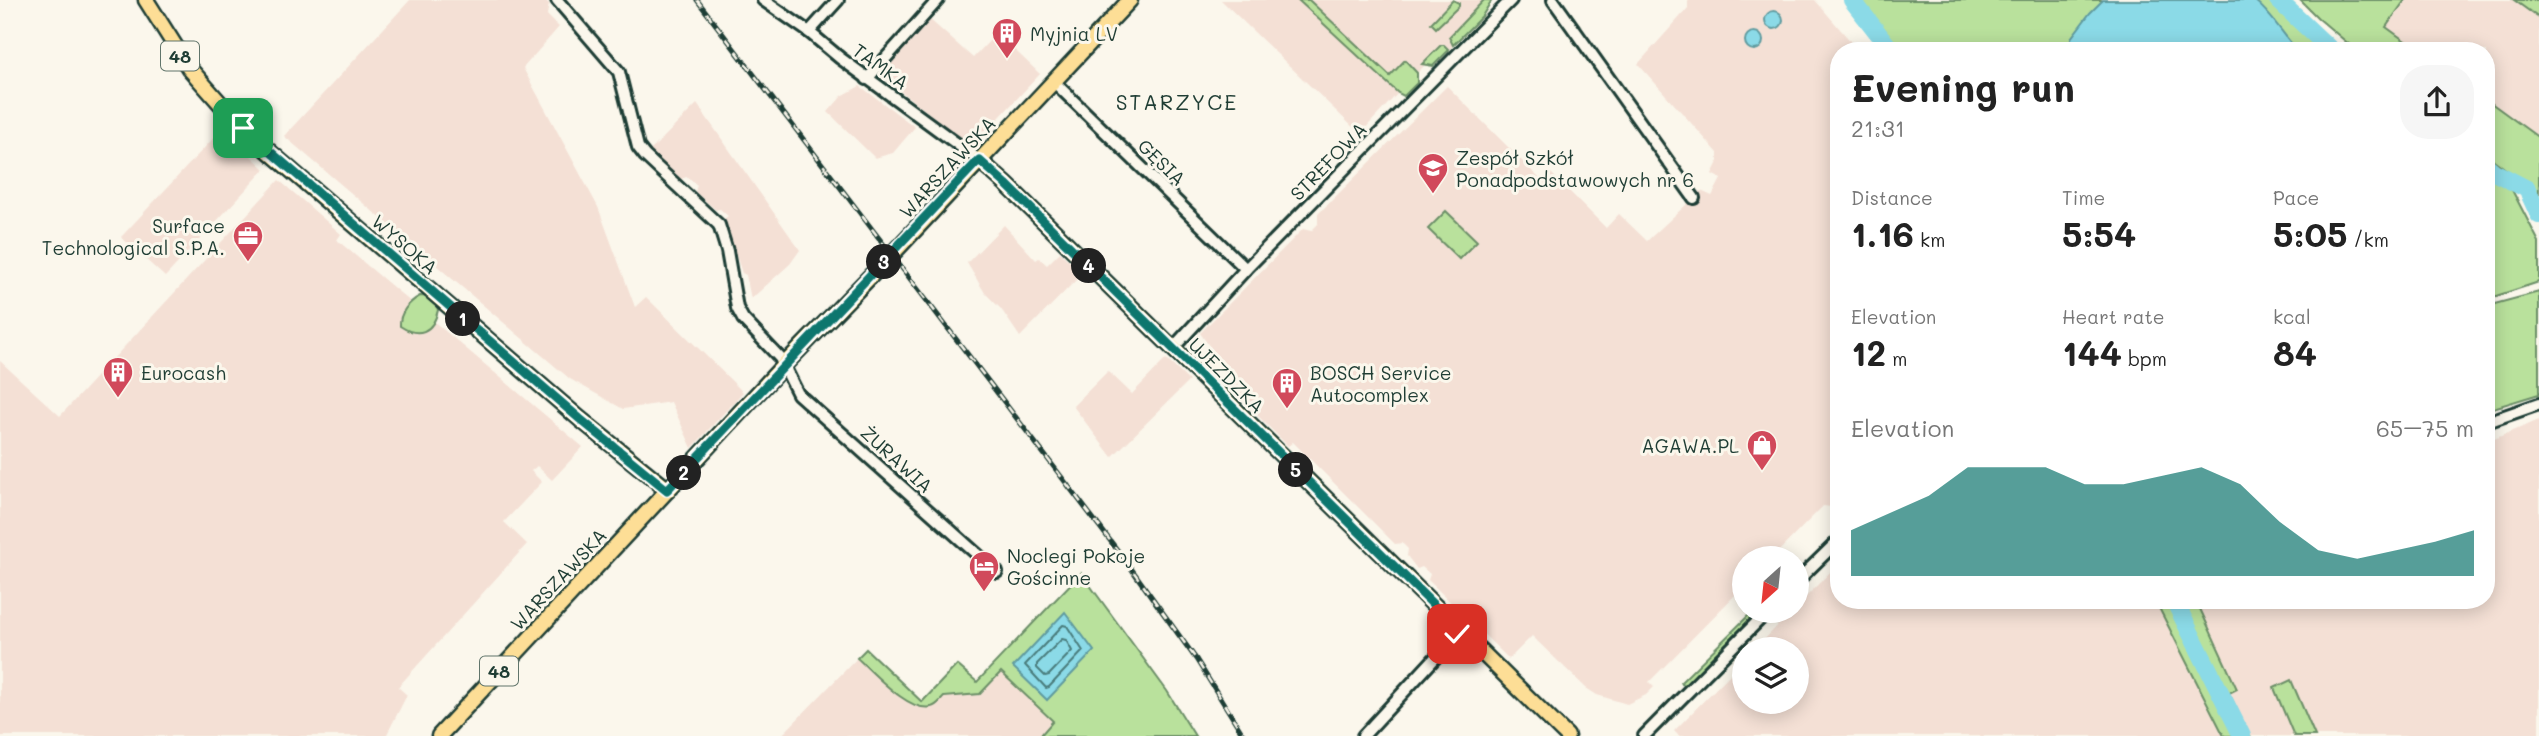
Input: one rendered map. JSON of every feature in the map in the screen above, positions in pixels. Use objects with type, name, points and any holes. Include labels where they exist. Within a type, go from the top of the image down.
[{"type":"main road","name":"WYSOKA","points":[[146,0],[189,68],[243,128],[586,424],[667,490]]},
{"type":"main road","name":"WARSZAWSKA","points":[[441,733],[784,365],[1130,0]]},
{"type":"main road","name":"UJEZDZKA","points":[[979,160],[1567,736]]},
{"type":"street","name":"ŻURAWIA","points":[[557,0],[619,72],[638,147],[719,225],[727,251],[737,308],[743,319],[784,365],[798,394],[997,572]]},
{"type":"street","name":"TAMKA","points":[[763,0],[979,160]]},
{"type":"street","points":[[809,32],[838,0]]},
{"type":"street","points":[[867,79],[938,0]]},
{"type":"street","name":"STREFOWA","points":[[1173,348],[1246,269],[1511,0]]},
{"type":"street","points":[[1553,0],[1694,198]]},
{"type":"street","name":"GĘSIA","points":[[1053,81],[1246,269]]},
{"type":"street","points":[[2495,419],[2539,404]]},
{"type":"street","points":[[1810,568],[1830,549]]},
{"type":"street","points":[[1644,736],[1756,623]]},
{"type":"street","points":[[1363,736],[1460,631]]},
{"type":"shaded area","points":[[410,0],[545,0],[549,4],[547,15],[559,27],[523,68],[598,207],[635,307],[646,297],[743,392],[692,448],[671,402],[623,409],[570,379],[284,136]]},
{"type":"shaded area","points":[[1221,0],[1492,0],[1482,16],[1433,66],[1424,66],[1417,73],[1417,83],[1404,96],[1398,93],[1360,134]]},
{"type":"shaded area","points":[[1688,0],[1815,0],[1851,42],[1830,42],[1830,507],[1823,506],[1784,546],[1732,546],[1732,598],[1649,682],[1654,687],[1646,695],[1627,704],[1597,695],[1586,688],[1532,636],[1509,659],[1428,580],[1430,574],[1422,567],[1417,569],[1407,556],[1408,549],[1402,543],[1395,544],[1293,442],[1288,446],[1229,387],[1234,381],[1200,333],[1303,229],[1311,231],[1318,224],[1318,214],[1447,86],[1542,181],[1551,173],[1606,228],[1619,214],[1647,241],[1701,191],[1712,196],[1721,179],[1712,174],[1718,162],[1718,153],[1638,64],[1688,8]]},
{"type":"shaded area","points":[[2405,0],[2514,0],[2539,18],[2539,138],[2495,106],[2495,42],[2407,42],[2386,27]]},
{"type":"shaded area","points":[[928,18],[973,58],[997,33],[1040,74],[972,147],[884,78],[883,70]]},
{"type":"shaded area","points":[[860,86],[915,127],[893,153],[875,158],[828,112],[842,96]]},
{"type":"shaded area","points":[[697,104],[800,250],[790,264],[751,299],[746,275],[742,273],[724,219],[728,216],[720,209],[716,210],[695,192],[697,185],[687,177],[680,179],[650,151]]},
{"type":"shaded area","points":[[222,129],[265,169],[165,277],[121,237]]},
{"type":"shaded area","points":[[279,180],[341,234],[337,240],[583,447],[552,480],[537,466],[531,471],[542,482],[504,522],[527,544],[398,687],[407,695],[386,736],[0,736],[0,361],[60,416]]},
{"type":"shaded area","points":[[1004,225],[1036,260],[1039,258],[1047,265],[1060,252],[1082,274],[1020,337],[1001,309],[985,293],[967,263]]},
{"type":"shaded area","points":[[1166,359],[1189,381],[1112,457],[1073,406],[1108,371],[1132,394]]},
{"type":"shaded area","points":[[2539,420],[2539,736],[1679,736],[1674,731],[1732,672],[1732,714],[1809,714],[1809,637],[1767,637],[1780,623],[1810,623],[1810,593],[1830,572],[1830,609],[2495,609],[2495,439]]},
{"type":"shaded area","points":[[1081,573],[1167,691],[1195,736],[781,736],[866,649],[922,702],[957,665],[977,682]]},
{"type":"green space","points":[[1298,0],[1309,0],[1390,76],[1405,60],[1417,73],[1417,83],[1404,96],[1398,93]]},
{"type":"green space","points":[[1453,0],[1459,3],[1459,6],[1436,28],[1431,23]]},
{"type":"green space","points":[[1484,0],[1492,0],[1482,16],[1453,45],[1449,37]]},
{"type":"green space","points":[[1854,0],[2272,0],[2316,42],[1888,42]]},
{"type":"green space","points":[[2300,0],[2405,0],[2386,27],[2407,42],[2346,42]]},
{"type":"green space","points":[[2514,0],[2539,0],[2539,18]]},
{"type":"green space","points":[[1441,45],[1449,50],[1433,66],[1422,64]]},
{"type":"green space","points":[[2495,106],[2539,138],[2539,194],[2495,161]]},
{"type":"green space","points":[[2495,177],[2512,190],[2539,242],[2539,282],[2495,296]]},
{"type":"green space","points":[[1446,211],[1477,241],[1459,259],[1428,229]]},
{"type":"green space","points":[[2539,292],[2539,394],[2495,408],[2495,304]]},
{"type":"green space","points":[[420,296],[432,300],[438,310],[429,328],[413,332],[400,326],[400,321],[406,308]]},
{"type":"green space","points":[[1081,573],[1167,691],[1195,736],[1040,736],[1053,721],[1001,672],[980,694],[944,697],[935,706],[922,707],[902,698],[857,658],[866,649],[922,702],[957,665],[977,682]]},
{"type":"green space","points":[[2160,609],[2200,609],[2237,689],[2229,693],[2250,736],[2224,736]]},
{"type":"green space","points":[[1741,623],[1748,623],[1687,685],[1681,682]]},
{"type":"green space","points":[[2291,680],[2315,736],[2294,736],[2274,688]]},
{"type":"water","points":[[2103,0],[2254,0],[2291,42],[2071,42],[2071,38]]},
{"type":"water","points":[[1774,11],[1780,14],[1783,20],[1780,26],[1774,29],[1768,26],[1765,20],[1768,14]]},
{"type":"water","points":[[1754,32],[1760,35],[1763,41],[1760,47],[1754,50],[1748,47],[1745,41],[1748,35]]},
{"type":"water","points":[[1065,612],[1094,651],[1047,700],[1013,667]]},
{"type":"waterway","points":[[1852,0],[1885,42]]},
{"type":"waterway","points":[[2278,0],[2322,42]]},
{"type":"waterway","points":[[2495,173],[2527,189],[2539,215]]},
{"type":"waterway","points":[[2178,609],[2242,736]]},
{"type":"railway","points":[[697,0],[1128,564],[1196,659],[1244,736]]},
{"type":"place","name":"Myjnia LV","points":[[1007,60]]},
{"type":"place","name":"Zespół Szkół Ponadpodstawowych nr 6","points":[[1433,195]]},
{"type":"place","name":"Surface Technological S.P.A.","points":[[248,263]]},
{"type":"place","name":"Eurocash","points":[[118,399]]},
{"type":"place","name":"BOSCH Service Autocomplex","points":[[1287,410]]},
{"type":"place","name":"AGAWA.PL","points":[[1762,472]]},
{"type":"place","name":"Noclegi Pokoje Gościnne","points":[[984,593]]},
{"type":"district","name":"STARZYCE","points":[[1177,101]]},
{"type":"route","points":[[243,128],[580,419],[667,490],[979,160],[1460,631],[1457,634]]}]
